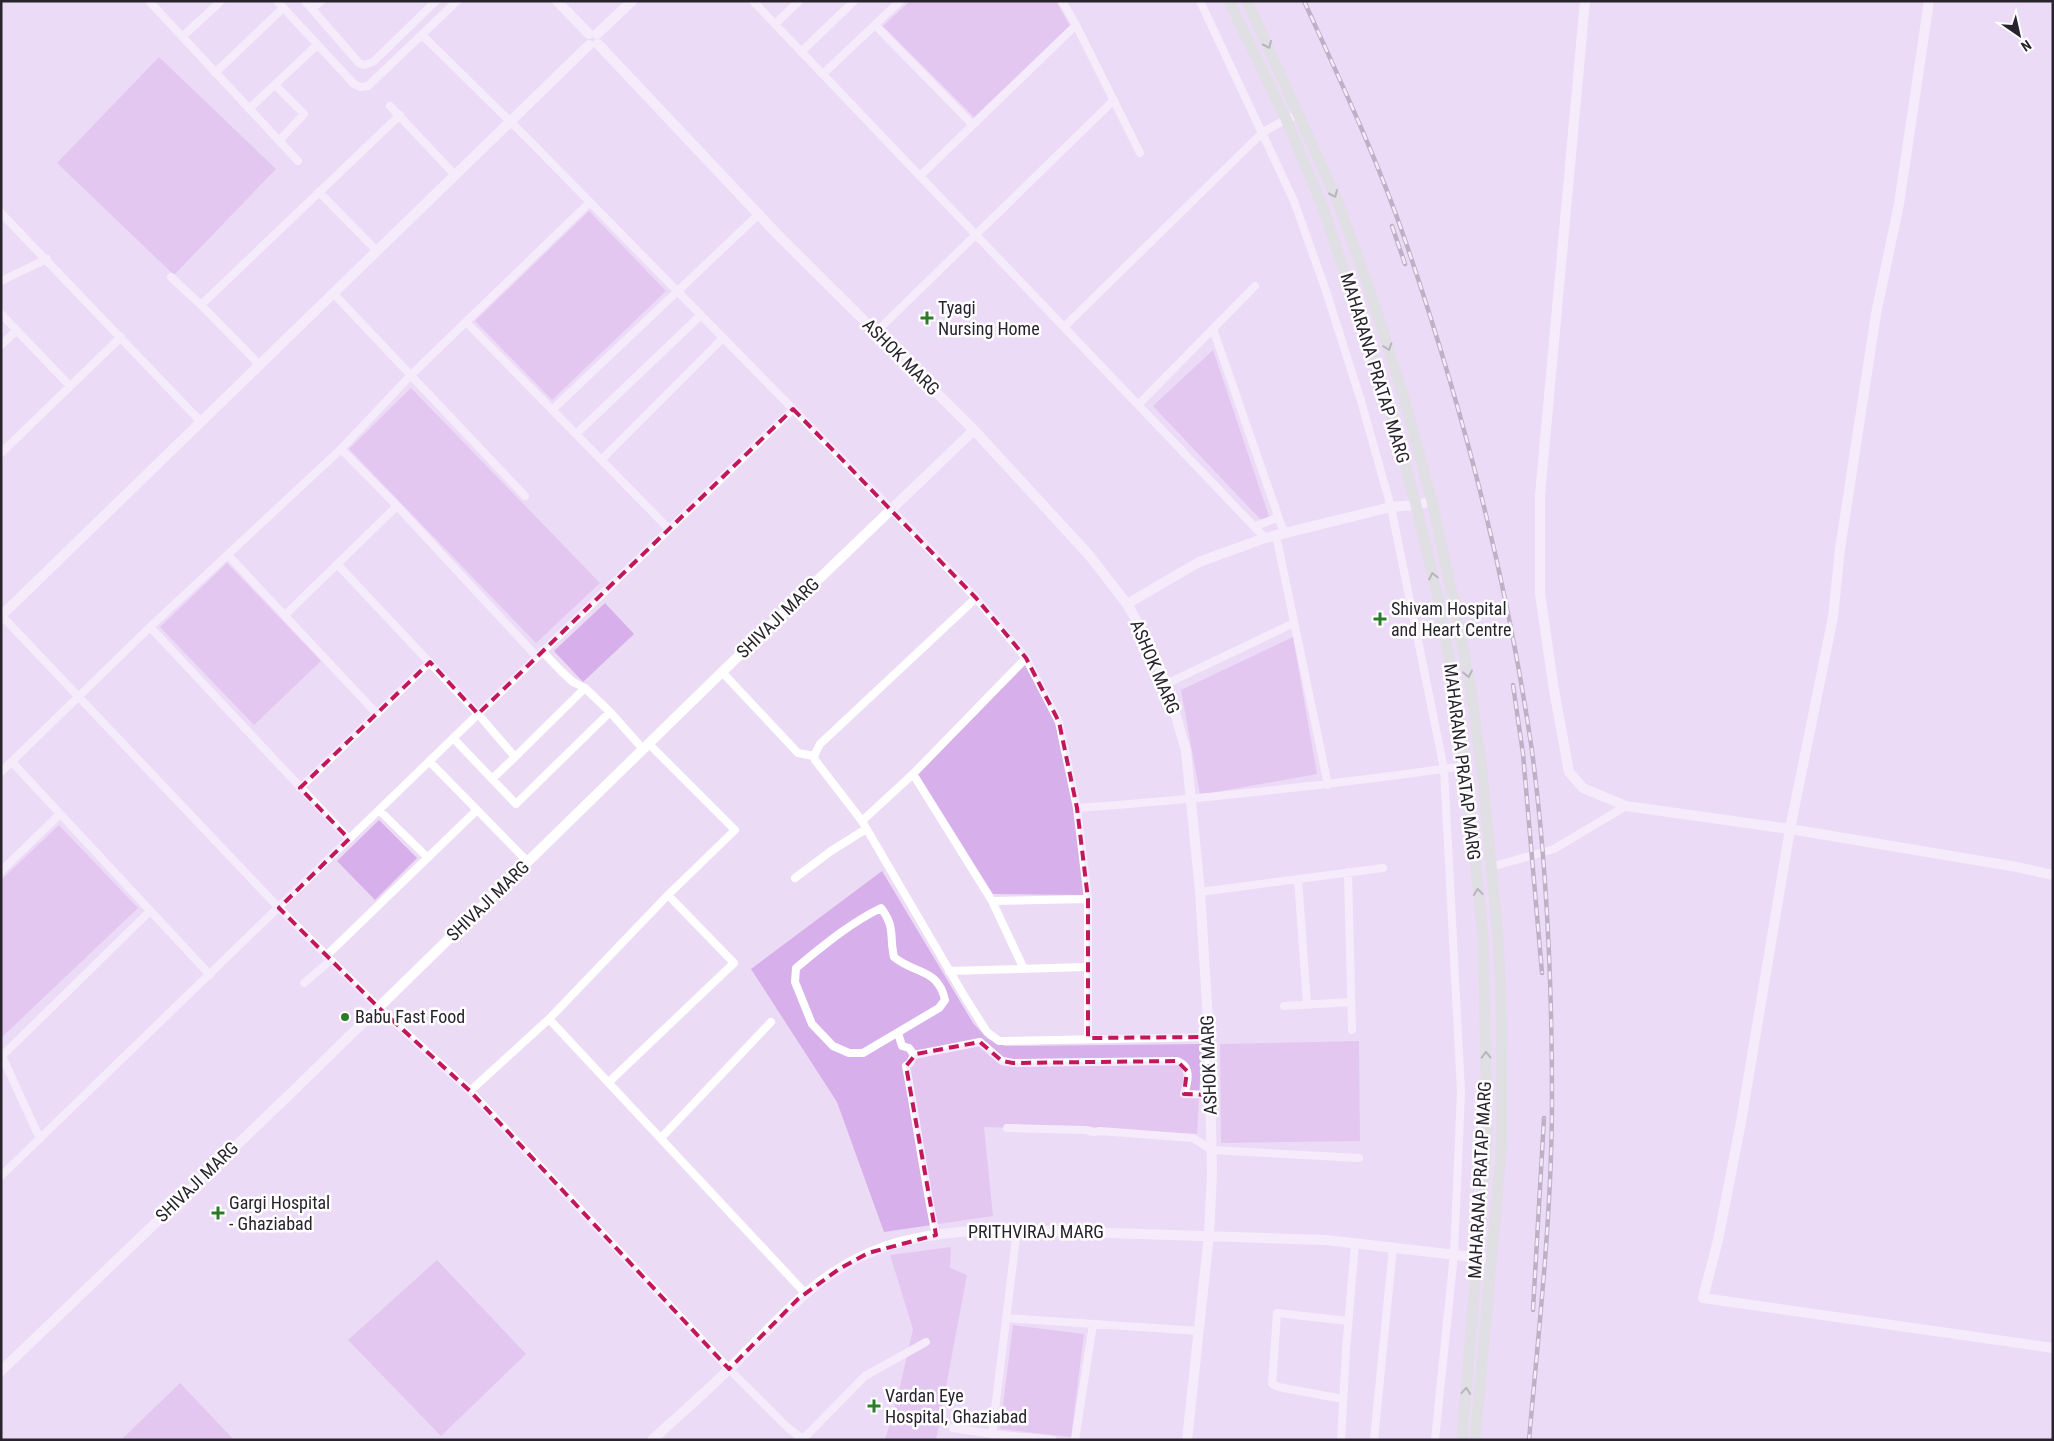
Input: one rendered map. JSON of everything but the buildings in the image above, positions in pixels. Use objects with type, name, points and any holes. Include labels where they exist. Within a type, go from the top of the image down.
[{"type":"main road","name":"MAHARANA PRATAP MARG","points":[[1229,1],[1286,119],[1322,208],[1388,401],[1416,505],[1440,607],[1455,693],[1465,766],[1483,936],[1487,1139],[1462,1440]]},
{"type":"main road","name":"MAHARANA PRATAP MARG","points":[[1247,1],[1338,202],[1370,291],[1404,398],[1432,501],[1471,690],[1482,770],[1491,866],[1501,1000],[1502,1070],[1502,1142],[1475,1440]]},
{"type":"street","points":[[149,1],[298,161]]},
{"type":"street","points":[[182,37],[221,1]]},
{"type":"street","points":[[277,1],[354,84],[360,87],[368,86],[457,1]]},
{"type":"street","points":[[305,1],[359,63],[364,65],[373,62],[436,1]]},
{"type":"street","points":[[312,9],[321,1]]},
{"type":"street","name":"ASHOK MARG","points":[[557,1],[759,214],[974,430],[1089,555],[1127,604],[1149,643],[1166,684],[1186,751],[1200,892],[1209,1036],[1212,1173],[1208,1235],[1187,1440]]},
{"type":"street","points":[[632,1],[510,122],[2,615],[328,958],[378,1008],[470,1091],[787,1427],[804,1439],[865,1376],[926,1342]]},
{"type":"street","points":[[753,1],[1265,538]]},
{"type":"street","points":[[775,24],[799,1]]},
{"type":"street","points":[[802,52],[854,1]]},
{"type":"street","points":[[823,74],[900,1]]},
{"type":"street","points":[[1062,1],[1140,153]]},
{"type":"street","points":[[1200,1],[1294,201],[1326,291],[1361,401],[1390,507],[1444,769],[1461,1092],[1454,1254],[1435,1440]]},
{"type":"street","points":[[1585,1],[1540,495],[1540,594],[1568,772],[1583,788],[1626,806],[1790,829],[2016,867],[2053,875]]},
{"type":"street","points":[[1929,1],[1899,204],[1876,314],[1840,549],[1832,617],[1790,829],[1741,1122],[1718,1240],[1703,1298],[2053,1348]]},
{"type":"street","points":[[215,73],[283,8]]},
{"type":"street","points":[[875,25],[972,124]]},
{"type":"street","points":[[920,176],[1076,25]]},
{"type":"street","points":[[422,35],[590,202],[892,510],[976,598],[1026,658],[1059,722],[1077,808],[1088,899],[1088,1038]]},
{"type":"street","points":[[249,109],[318,45]]},
{"type":"street","points":[[275,85],[304,114],[279,141]]},
{"type":"street","points":[[876,332],[1114,100]]},
{"type":"street","points":[[390,106],[455,175]]},
{"type":"street","points":[[201,305],[400,115]]},
{"type":"street","points":[[1064,327],[1262,133],[1286,119],[1300,115]]},
{"type":"street","points":[[319,192],[377,251]]},
{"type":"street","points":[[1,772],[150,627],[341,449],[410,376],[590,202]]},
{"type":"street","points":[[1,213],[201,422]]},
{"type":"street","points":[[552,410],[759,214]]},
{"type":"street","points":[[1,281],[47,259]]},
{"type":"street","points":[[171,277],[260,365]]},
{"type":"street","points":[[1138,405],[1255,286]]},
{"type":"street","points":[[333,293],[524,496]]},
{"type":"street","points":[[1,314],[70,386]]},
{"type":"street","points":[[576,434],[701,315]]},
{"type":"street","points":[[466,322],[669,529]]},
{"type":"street","points":[[1,345],[17,330]]},
{"type":"street","points":[[1213,330],[1278,516],[1294,623],[1328,785]]},
{"type":"street","points":[[1,452],[121,337]]},
{"type":"street","points":[[601,460],[723,338]]},
{"type":"street","points":[[1,1176],[793,409]]},
{"type":"street","name":"SHIVAJI MARG","points":[[1,1371],[974,430]]},
{"type":"street","points":[[341,449],[540,654],[573,682],[585,688],[735,830],[668,896],[549,1020],[470,1091]]},
{"type":"street","points":[[1127,604],[1199,562],[1265,538],[1390,507],[1416,505],[1432,501]]},
{"type":"street","points":[[285,615],[397,506]]},
{"type":"street","points":[[1254,527],[1278,516]]},
{"type":"street","points":[[228,555],[377,714]]},
{"type":"street","points":[[337,564],[478,714],[515,757]]},
{"type":"street","points":[[814,756],[820,744],[976,598]]},
{"type":"street","points":[[1166,684],[1294,623]]},
{"type":"street","points":[[150,627],[349,839]]},
{"type":"street","points":[[862,821],[913,774],[1026,658]]},
{"type":"street","points":[[300,788],[430,662]]},
{"type":"street","points":[[722,672],[798,753],[814,756]]},
{"type":"street","points":[[492,779],[585,688]]},
{"type":"street","points":[[453,738],[516,804],[610,712]]},
{"type":"street","points":[[814,756],[818,764],[862,821],[949,971],[987,1032],[999,1041],[1209,1036]]},
{"type":"street","points":[[429,761],[528,862]]},
{"type":"street","points":[[12,762],[210,975]]},
{"type":"street","points":[[1077,808],[1191,800],[1328,785],[1465,766]]},
{"type":"street","points":[[913,774],[992,902],[1024,969]]},
{"type":"street","points":[[1491,866],[1554,849],[1626,806]]},
{"type":"street","points":[[379,810],[428,858]]},
{"type":"street","points":[[304,983],[477,810]]},
{"type":"street","points":[[1,871],[60,814]]},
{"type":"street","points":[[795,878],[831,851],[866,829]]},
{"type":"street","points":[[1200,892],[1383,868]]},
{"type":"street","points":[[1348,872],[1352,1030]]},
{"type":"street","points":[[1298,879],[1307,1004]]},
{"type":"street","points":[[609,1082],[734,963],[668,896]]},
{"type":"street","points":[[992,902],[1088,899]]},
{"type":"street","points":[[881,908],[888,919],[892,932],[894,957],[900,962],[928,974],[942,988],[945,1000],[939,1008],[898,1033],[863,1053],[849,1053],[833,1046],[812,1024],[795,982],[796,968],[841,932],[881,908]]},
{"type":"street","points":[[40,1138],[2,1055],[150,911]]},
{"type":"street","points":[[949,971],[1087,967]]},
{"type":"street","points":[[1284,1006],[1351,1002]]},
{"type":"street","points":[[549,1020],[806,1293]]},
{"type":"street","points":[[662,1138],[771,1022]]},
{"type":"street","points":[[898,1033],[902,1046],[909,1048],[914,1055]]},
{"type":"street","points":[[914,1055],[980,1042],[1002,1061],[1013,1063],[1177,1061],[1182,1062],[1188,1071],[1188,1081],[1184,1094],[1210,1095]]},
{"type":"street","points":[[914,1055],[906,1066],[916,1116],[926,1189],[936,1235]]},
{"type":"street","points":[[1007,1128],[1086,1130],[1193,1138],[1212,1150],[1359,1158]]},
{"type":"street","name":"PRITHVIRAJ MARG","points":[[652,1440],[730,1368],[806,1293],[839,1269],[868,1253],[892,1244],[936,1235],[975,1230],[1017,1230],[1326,1240],[1454,1254],[1477,1259],[1491,1259]]},
{"type":"street","points":[[992,1434],[1017,1230]]},
{"type":"street","points":[[1340,1440],[1355,1243]]},
{"type":"street","points":[[1374,1440],[1393,1247]]},
{"type":"street","points":[[1343,1399],[1278,1387],[1272,1384],[1276,1313],[1348,1321]]},
{"type":"street","points":[[1006,1318],[1199,1331]]},
{"type":"street","points":[[1075,1440],[1093,1324]]},
{"type":"street","points":[[953,1428],[1053,1440]]},
{"type":"highlighted area","points":[[793,409],[976,598],[1026,658],[1059,722],[1077,808],[1088,899],[1088,1038],[1209,1037],[1210,1095],[1184,1094],[1187,1071],[1177,1061],[1013,1063],[1002,1061],[980,1042],[916,1054],[906,1066],[936,1235],[868,1253],[839,1269],[798,1299],[729,1369],[470,1091],[379,1008],[279,908],[349,839],[300,788],[430,662],[478,714]]},
{"type":"shaded area","points":[[910,1],[1056,1],[1070,26],[974,117],[883,26]]},
{"type":"shaded area","points":[[159,57],[276,169],[174,275],[57,163]]},
{"type":"shaded area","points":[[589,211],[666,291],[552,400],[475,321]]},
{"type":"shaded area","points":[[1213,350],[1270,519],[1260,519],[1153,406]]},
{"type":"shaded area","points":[[411,388],[600,583],[536,643],[349,449]]},
{"type":"shaded area","points":[[227,563],[321,661],[254,725],[160,627]]},
{"type":"shaded area","points":[[605,603],[634,634],[583,682],[554,651]]},
{"type":"shaded area","points":[[1293,637],[1317,774],[1200,795],[1181,690]]},
{"type":"shaded area","points":[[1025,665],[1057,723],[1079,814],[1084,895],[993,894],[918,774]]},
{"type":"shaded area","points":[[379,820],[417,858],[375,900],[337,861]]},
{"type":"shaded area","points":[[59,825],[138,908],[1,1038],[1,880]]},
{"type":"shaded area","points":[[882,871],[973,1023],[988,1039],[1005,1046],[1202,1044],[1197,1134],[984,1127],[993,1216],[884,1232],[837,1102],[751,969]]},
{"type":"shaded area","points":[[1359,1041],[1360,1141],[1221,1143],[1220,1044]]},
{"type":"shaded area","points":[[951,1247],[950,1268],[967,1275],[936,1440],[885,1440],[899,1391],[913,1329],[890,1255]]},
{"type":"shaded area","points":[[437,1260],[526,1354],[441,1436],[348,1340]]},
{"type":"shaded area","points":[[1013,1325],[1084,1334],[1071,1437],[1000,1429]]},
{"type":"shaded area","points":[[180,1383],[234,1440],[121,1440]]},
{"type":"railway","points":[[1304,1],[1358,119],[1394,209],[1426,302],[1464,429],[1480,492],[1510,621],[1522,686],[1532,751],[1545,881],[1551,1012],[1552,1099],[1550,1184],[1541,1313],[1529,1440]]},
{"type":"railway","points":[[1392,226],[1405,264]]},
{"type":"railway","points":[[1513,685],[1523,754],[1542,973]]},
{"type":"railway","points":[[1533,1310],[1544,1118]]},
{"type":"place","name":"Tyagi Nursing Home","points":[[927,318]]},
{"type":"place","name":"Shivam Hospital and Heart Centre","points":[[1380,619]]},
{"type":"place","name":"Babu Fast Food","points":[[345,1017]]},
{"type":"place","name":"Gargi Hospital - Ghaziabad","points":[[218,1213]]},
{"type":"place","name":"Vardan Eye Hospital, Ghaziabad","points":[[874,1406]]}]
